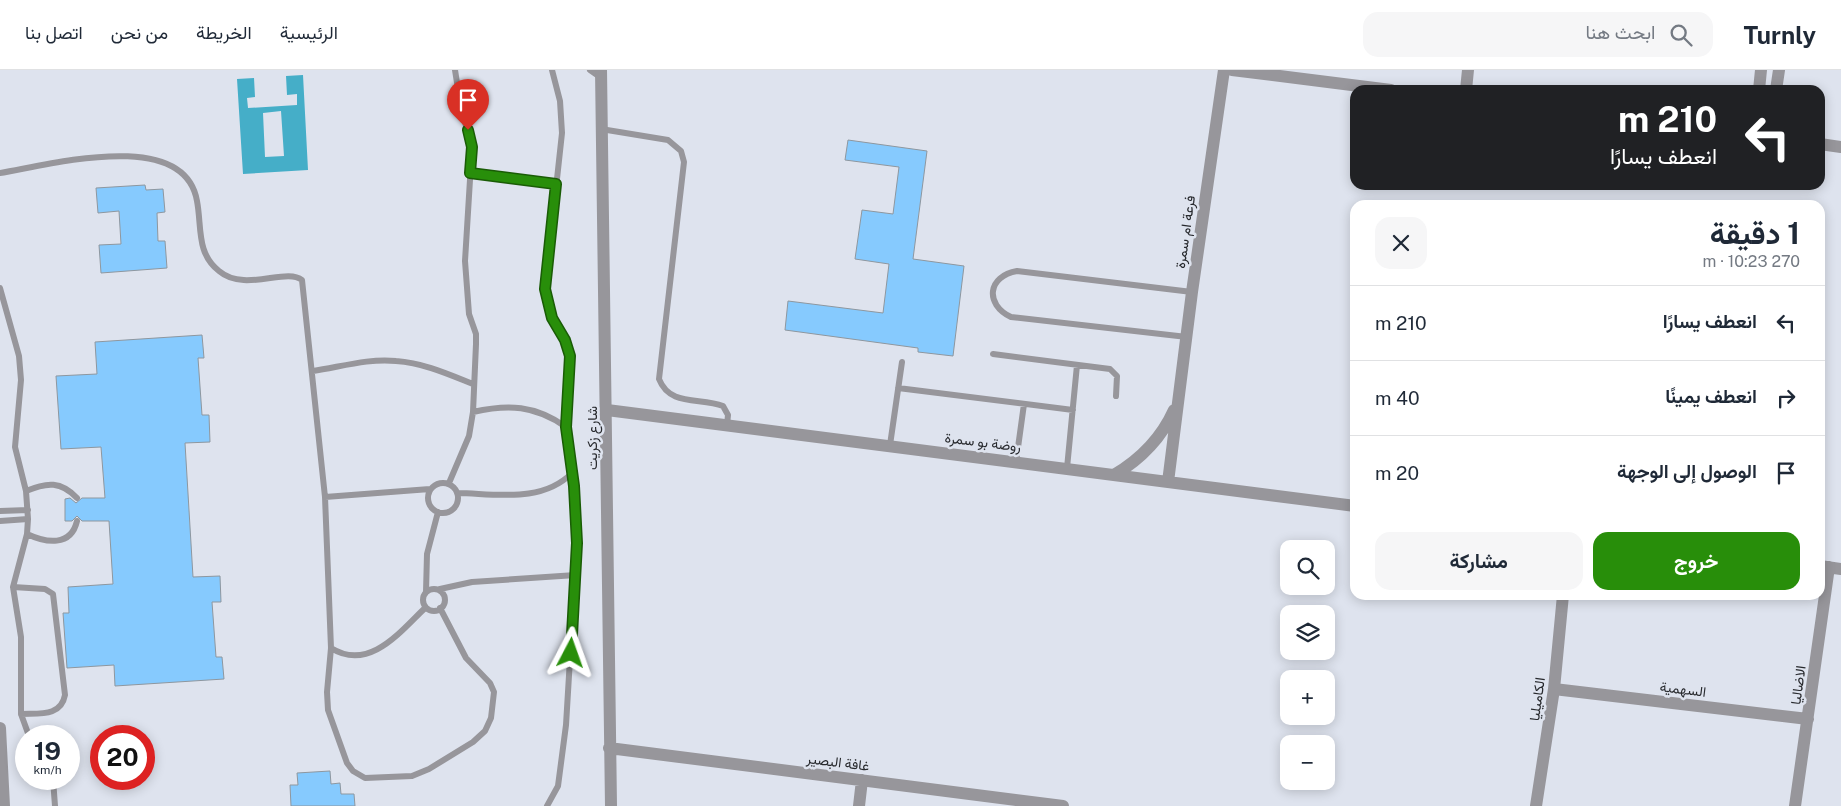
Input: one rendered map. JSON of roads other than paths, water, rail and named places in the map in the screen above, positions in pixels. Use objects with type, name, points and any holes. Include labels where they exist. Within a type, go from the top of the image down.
[{"type":"street","name":"فرعة ام سمرة","points":[[1168,482],[1192,292],[1224,70]]},
{"type":"street","points":[[1232,70],[1351,85]]},
{"type":"street","points":[[1466,85],[1468,70]]},
{"type":"street","points":[[1760,85],[1761,70]]},
{"type":"street","points":[[1777,85],[1779,70]]},
{"type":"street","name":"شارع زكريت","points":[[601,74],[611,806]]},
{"type":"street","points":[[1825,145],[1841,147]]},
{"type":"street","name":"فرعة ام سمرة","points":[[1114,475],[1135,462],[1154,444],[1169,422],[1180,398]]},
{"type":"street","name":"روضة بو سمرة","points":[[607,410],[1350,505]]},
{"type":"street","name":"الاضاليا","points":[[1795,806],[1830,568]]},
{"type":"street","name":"الكاميليا","points":[[1536,806],[1554,689],[1563,600]]},
{"type":"street","name":"السهمية","points":[[1554,689],[1808,719]]},
{"type":"street","points":[[0,728],[4,806]]},
{"type":"street","name":"غافة البصير","points":[[609,748],[1063,806]]},
{"type":"street","points":[[859,806],[862,780]]},
{"type":"lane","points":[[449,483],[469,436],[473,412],[476,334],[469,314],[465,261],[472,147],[461,108],[455,70]]},
{"type":"lane","points":[[547,806],[558,786],[566,725],[577,543],[572,473],[566,427],[570,356],[565,340],[552,318],[545,289],[562,133],[560,101],[552,70]]},
{"type":"lane","points":[[590,70],[601,74]]},
{"type":"lane","points":[[601,129],[668,140],[681,151],[684,162],[659,380],[665,390],[676,398],[722,406],[727,411],[727,425]]},
{"type":"lane","points":[[0,172],[92,156],[144,158],[169,164],[182,172],[192,184],[197,200],[201,245],[208,261],[217,270],[227,278],[241,282],[294,277],[302,280],[313,371],[324,497],[331,648],[328,710],[347,763],[354,772],[366,778],[412,776],[429,770],[479,737],[485,731],[491,718],[494,692],[490,683],[466,658],[440,608]]},
{"type":"lane","points":[[470,173],[556,184]]},
{"type":"lane","points":[[1187,337],[1011,318],[995,306],[992,296],[994,286],[999,278],[1008,272],[1017,271],[1192,292]]},
{"type":"lane","points":[[0,288],[19,356],[21,380],[15,447],[26,491],[28,518],[13,587],[21,637],[21,714],[25,725]]},
{"type":"lane","points":[[993,354],[1113,370],[1117,376],[1116,396]]},
{"type":"lane","points":[[313,371],[368,362],[396,361],[427,366],[474,384]]},
{"type":"lane","points":[[890,445],[902,362]]},
{"type":"lane","points":[[1067,468],[1077,365]]},
{"type":"lane","points":[[898,388],[1073,410]]},
{"type":"lane","points":[[1016,462],[1024,404]]},
{"type":"lane","points":[[473,412],[499,406],[524,408],[557,420],[566,427]]},
{"type":"lane","points":[[449,483],[458,493],[536,494],[561,483],[572,473]]},
{"type":"lane","points":[[26,491],[51,483],[62,485],[77,498]]},
{"type":"lane","points":[[324,497],[430,489],[436,484],[449,483]]},
{"type":"lane","points":[[430,489],[428,502],[438,512],[444,513],[456,507],[458,493]]},
{"type":"lane","points":[[0,512],[28,510]]},
{"type":"lane","points":[[438,512],[427,554],[426,592],[423,601],[426,608],[432,610],[440,608],[446,599],[440,589]]},
{"type":"lane","points":[[0,521],[28,518]]},
{"type":"lane","points":[[26,534],[49,542],[59,541],[75,530],[77,521]]},
{"type":"lane","points":[[426,592],[472,582],[576,575]]},
{"type":"lane","points":[[13,587],[45,589],[53,594],[65,695],[63,703],[58,710],[21,714]]},
{"type":"lane","points":[[331,648],[340,654],[354,656],[377,651],[426,608]]},
{"type":"lane","points":[[53,790],[55,806]]},
{"type":"water","points":[[303,75],[308,170],[243,174],[237,79],[254,78],[255,97],[247,98],[248,108],[297,105],[297,94],[287,95],[286,76]],"holes":[[[281,111],[284,156],[265,157],[263,113]]]}]
